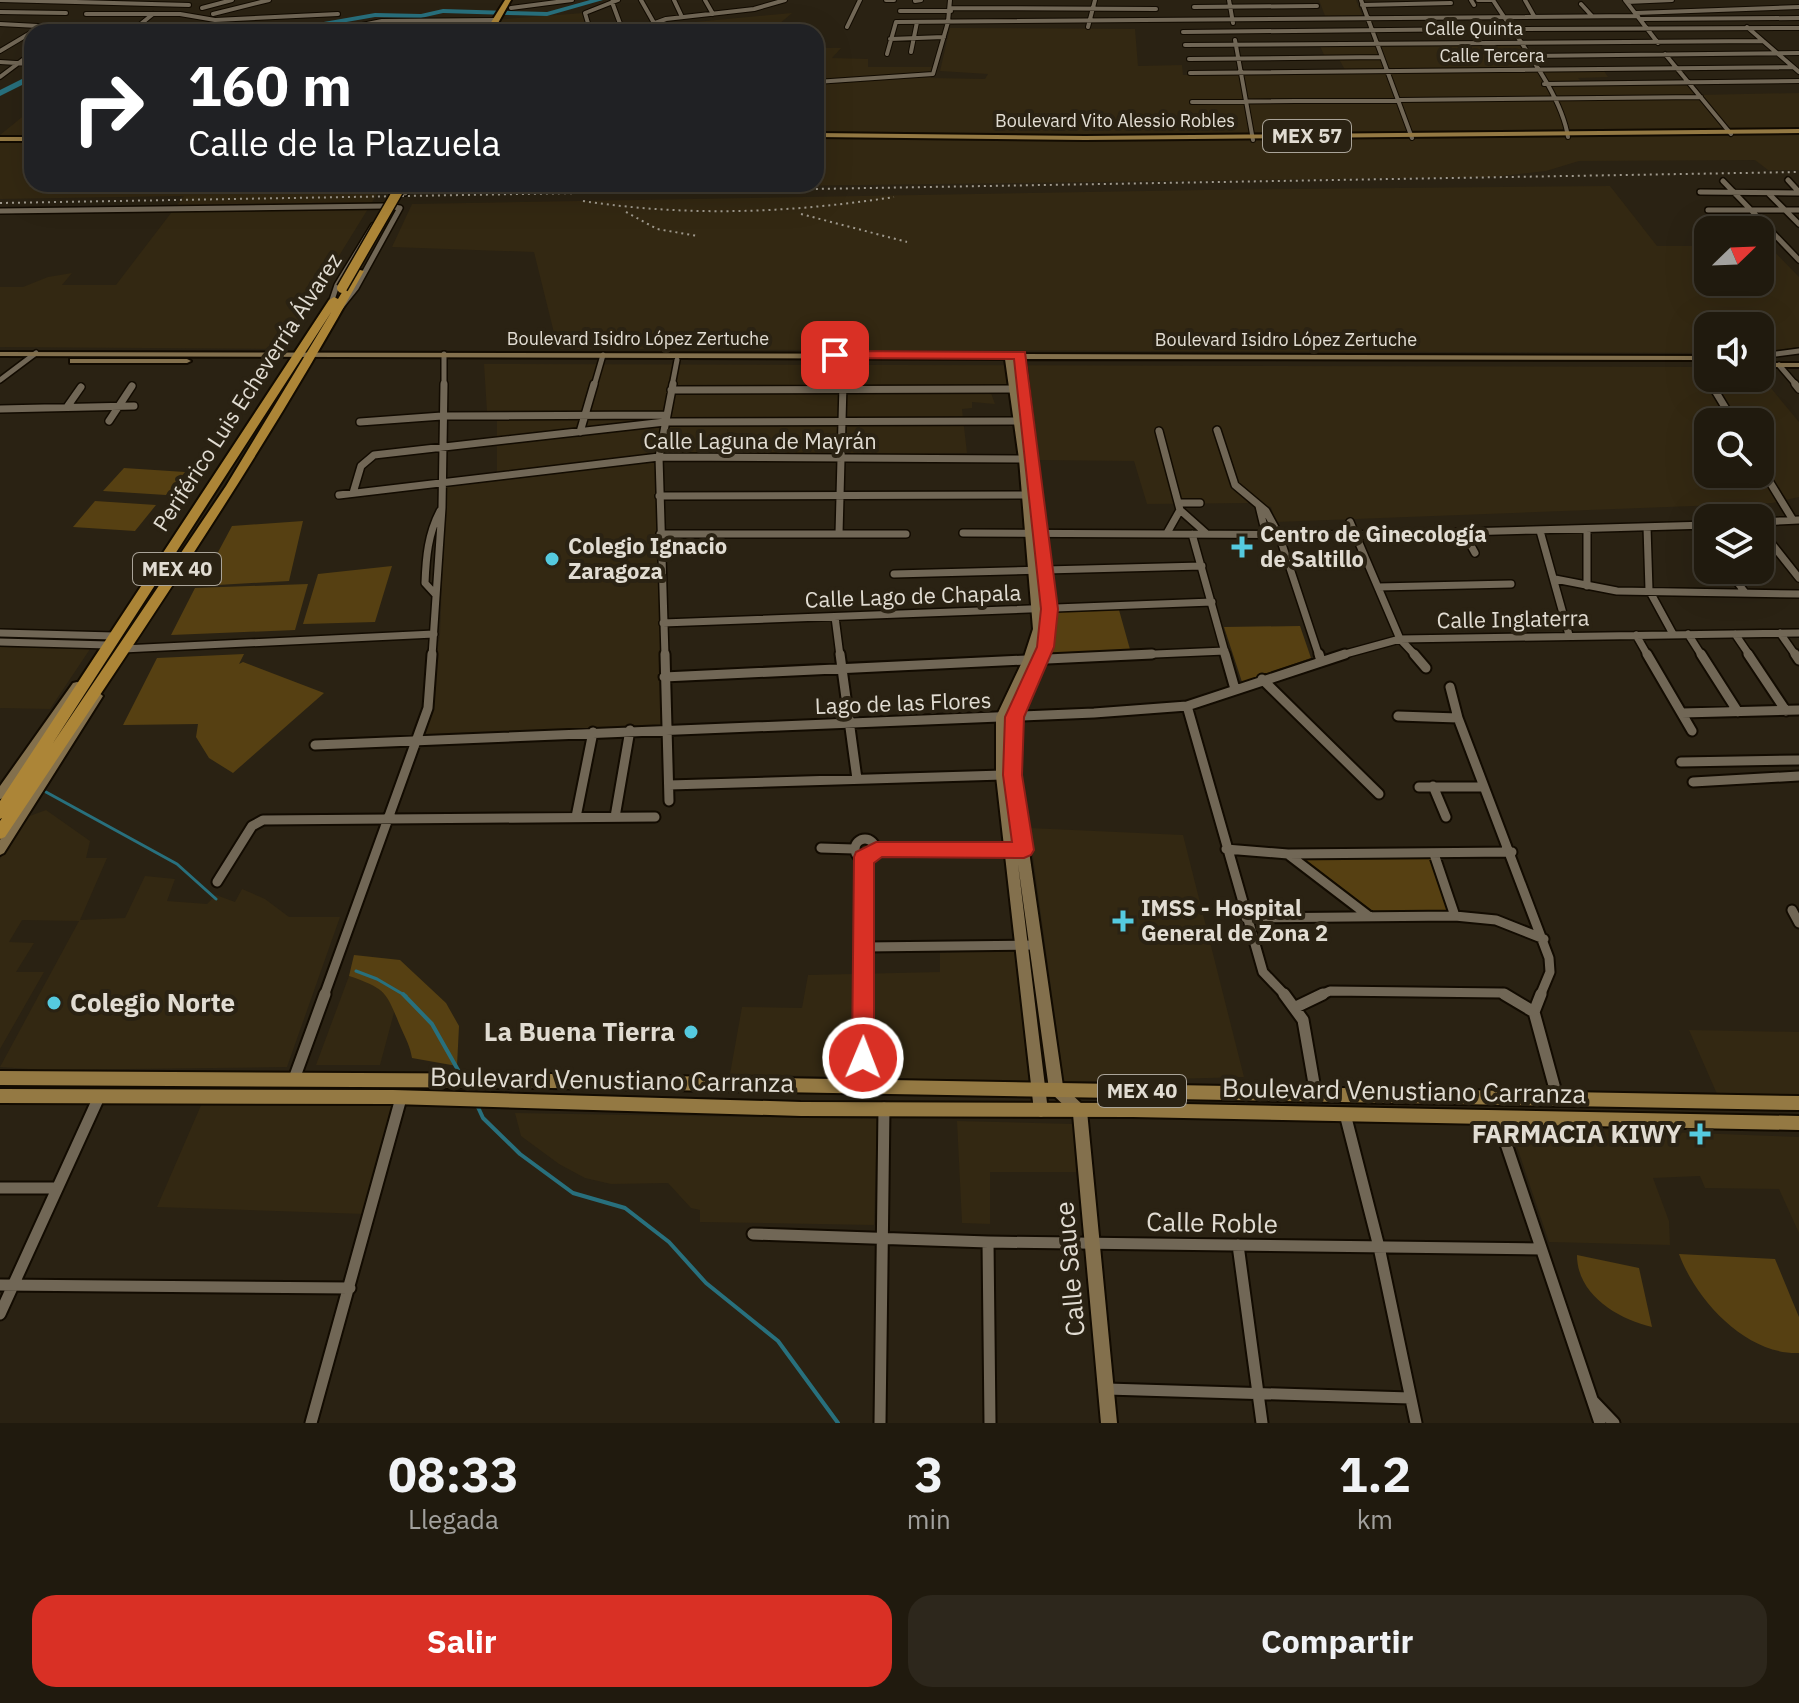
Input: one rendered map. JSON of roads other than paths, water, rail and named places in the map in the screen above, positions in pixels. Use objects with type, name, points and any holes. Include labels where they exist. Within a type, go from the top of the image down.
[{"type":"highway","points":[[504,12],[516,0]]},
{"type":"highway","name":"Periférico Luis Echeverría Álvarez","points":[[0,813],[87,678],[162,591],[214,513],[335,307],[396,192]]},
{"type":"highway","name":"Periférico Luis Echeverría Álvarez","points":[[345,289],[405,192]]},
{"type":"highway","name":"Periférico Luis Echeverría Álvarez","points":[[0,833],[109,669],[115,643],[220,479],[304,357]]},
{"type":"highway","points":[[214,513],[223,481],[220,479]]},
{"type":"main road","name":"Boulevard Vito Alessio Robles","points":[[824,137],[1252,138],[1799,132]]},
{"type":"main road","points":[[0,135],[24,136]]},
{"type":"main road","name":"Boulevard Isidro López Zertuche","points":[[0,354],[1694,362]]},
{"type":"main road","name":"Boulevard Isidro López Zertuche","points":[[0,361],[304,357]]},
{"type":"main road","points":[[1774,357],[1799,358]]},
{"type":"main road","name":"Boulevard Isidro López Zertuche","points":[[603,358],[844,361],[1015,358]]},
{"type":"main road","points":[[1015,358],[1044,609],[1034,659],[1008,717],[1009,850],[1041,1111]]},
{"type":"main road","points":[[1774,365],[1799,365]]},
{"type":"main road","name":"Periférico Luis Echeverría Álvarez","points":[[0,850],[91,709],[109,669]]},
{"type":"main road","points":[[0,795],[70,694],[87,678]]},
{"type":"main road","points":[[1007,775],[1024,850],[1056,1089],[1080,1111]]},
{"type":"main road","points":[[1032,1028],[1048,1028]]},
{"type":"main road","name":"Boulevard Venustiano Carranza","points":[[0,1078],[484,1080],[1799,1103]]},
{"type":"main road","name":"Boulevard Venustiano Carranza","points":[[0,1096],[401,1098],[801,1109],[1345,1114],[1799,1123]]},
{"type":"main road","name":"Calle Sauce","points":[[1080,1111],[1095,1243],[1109,1423]]},
{"type":"street","points":[[0,0],[189,5]]},
{"type":"street","points":[[140,24],[172,0]]},
{"type":"street","points":[[232,0],[202,8],[215,16],[269,0]]},
{"type":"street","points":[[367,24],[504,12],[572,0]]},
{"type":"street","points":[[641,0],[654,23]]},
{"type":"street","points":[[674,0],[682,17]]},
{"type":"street","points":[[705,0],[713,14]]},
{"type":"street","points":[[737,0],[744,10]]},
{"type":"street","points":[[649,24],[744,10],[785,0]]},
{"type":"street","points":[[847,27],[860,0]]},
{"type":"street","points":[[886,0],[894,0]]},
{"type":"street","points":[[915,1],[921,0]]},
{"type":"street","points":[[824,81],[933,74],[951,9],[950,0]]},
{"type":"street","points":[[983,0],[983,8]]},
{"type":"street","points":[[1015,0],[1017,8]]},
{"type":"street","points":[[1088,27],[1095,0]]},
{"type":"street","points":[[1229,0],[1252,138]]},
{"type":"street","points":[[1474,2],[1493,0],[1553,99],[1569,135]]},
{"type":"street","points":[[1525,0],[1534,16]]},
{"type":"street","points":[[1626,1],[1672,0]]},
{"type":"street","points":[[1717,0],[1799,72]]},
{"type":"street","points":[[1770,0],[1798,21]]},
{"type":"street","points":[[52,1],[73,24]]},
{"type":"street","points":[[102,1],[85,14],[180,14],[215,20],[338,14]]},
{"type":"street","points":[[590,24],[586,12],[615,1],[621,24]]},
{"type":"street","points":[[1626,1],[1730,132]]},
{"type":"street","points":[[1412,136],[1361,2],[1450,2]]},
{"type":"street","points":[[1581,4],[1592,16]]},
{"type":"street","points":[[1194,7],[1317,6]]},
{"type":"street","points":[[900,11],[1093,7],[1156,9]]},
{"type":"street","points":[[1638,16],[1799,7]]},
{"type":"street","points":[[0,12],[66,13]]},
{"type":"street","points":[[887,54],[896,22],[1502,16],[1798,21]]},
{"type":"street","points":[[1479,17],[1492,35],[1514,36]]},
{"type":"street","points":[[1510,29],[1748,28],[1798,21]]},
{"type":"street","points":[[911,52],[917,22]]},
{"type":"street","points":[[0,27],[24,27]]},
{"type":"street","points":[[1183,32],[1485,29]]},
{"type":"street","points":[[0,51],[24,36]]},
{"type":"street","points":[[890,39],[944,37]]},
{"type":"street","name":"Calle Quinta","points":[[1185,45],[1763,41]]},
{"type":"street","points":[[1526,56],[1799,53]]},
{"type":"street","points":[[1189,59],[1382,57]]},
{"type":"street","points":[[0,77],[24,59]]},
{"type":"street","points":[[0,62],[24,63]]},
{"type":"street","name":"Calle Tercera","points":[[1190,73],[1793,67]]},
{"type":"street","points":[[1544,84],[1799,81]]},
{"type":"street","points":[[1192,102],[1701,97]]},
{"type":"street","points":[[1788,180],[1799,192]]},
{"type":"street","points":[[1723,181],[1799,260]]},
{"type":"street","points":[[1700,192],[1799,192]]},
{"type":"street","points":[[1767,193],[1799,224]]},
{"type":"street","points":[[335,307],[337,285],[384,207]]},
{"type":"street","points":[[0,211],[400,208],[356,288],[335,307]]},
{"type":"street","points":[[1708,210],[1799,210]]},
{"type":"street","points":[[1774,355],[1799,351]]},
{"type":"street","points":[[0,380],[36,353]]},
{"type":"street","points":[[294,1079],[428,708],[442,508],[443,358]]},
{"type":"street","points":[[580,432],[603,358]]},
{"type":"street","points":[[669,801],[659,457],[677,360]]},
{"type":"street","points":[[839,534],[844,361]]},
{"type":"street","points":[[1779,365],[1799,389]]},
{"type":"street","points":[[109,421],[132,386]]},
{"type":"street","points":[[67,407],[81,387]]},
{"type":"street","points":[[671,390],[1018,389]]},
{"type":"street","points":[[0,409],[134,406]]},
{"type":"street","points":[[360,422],[442,416],[585,415],[842,422],[1022,421]]},
{"type":"street","points":[[353,493],[356,474],[363,461],[374,455],[580,432],[666,418]]},
{"type":"street","points":[[1217,430],[1235,485],[1259,506],[1279,535],[1321,661]]},
{"type":"street","points":[[1159,431],[1179,506],[1207,534]]},
{"type":"street","name":"Calle Laguna de Mayrán","points":[[339,495],[659,457],[1027,459]]},
{"type":"street","points":[[1774,487],[1796,520]]},
{"type":"street","points":[[659,496],[1030,495]]},
{"type":"street","points":[[1179,506],[1200,503]]},
{"type":"street","points":[[1167,533],[1179,506]]},
{"type":"street","points":[[1259,506],[1266,535]]},
{"type":"street","points":[[436,595],[425,583],[426,555],[428,532],[442,508]]},
{"type":"street","points":[[1261,521],[1271,520]]},
{"type":"street","points":[[1774,521],[1796,520]]},
{"type":"street","points":[[1350,522],[1400,639],[1426,668]]},
{"type":"street","points":[[963,533],[1354,535],[1694,525]]},
{"type":"street","points":[[1647,527],[1649,590],[1673,634]]},
{"type":"street","points":[[1587,529],[1587,586]]},
{"type":"street","points":[[1540,531],[1569,635]]},
{"type":"street","points":[[1464,533],[1475,553]]},
{"type":"street","points":[[660,534],[906,534]]},
{"type":"street","points":[[1192,534],[1235,689]]},
{"type":"street","points":[[1774,546],[1799,578]]},
{"type":"street","points":[[1786,560],[1799,560]]},
{"type":"street","points":[[894,574],[1202,566]]},
{"type":"street","points":[[1555,579],[1617,591],[1799,594]]},
{"type":"street","points":[[1378,587],[1511,584]]},
{"type":"street","points":[[1739,584],[1744,591]]},
{"type":"street","name":"Calle Lago de Chapala","points":[[663,623],[1212,602]]},
{"type":"street","points":[[835,617],[857,779]]},
{"type":"street","points":[[0,633],[115,643]]},
{"type":"street","points":[[1780,633],[1799,660]]},
{"type":"street","name":"Calle Inglaterra","points":[[1235,689],[1400,639],[1799,633]]},
{"type":"street","points":[[0,642],[115,643],[434,634]]},
{"type":"street","points":[[1688,634],[1738,712]]},
{"type":"street","points":[[1735,634],[1786,711]]},
{"type":"street","points":[[1636,635],[1692,731]]},
{"type":"street","points":[[664,677],[1225,651]]},
{"type":"street","points":[[1262,679],[1379,794]]},
{"type":"street","points":[[1450,687],[1458,718],[1544,939],[1550,972],[1534,1012],[1559,1101]]},
{"type":"street","name":"Lago de las Flores","points":[[315,745],[1008,717],[1187,706],[1235,689]]},
{"type":"street","points":[[1187,706],[1263,972],[1296,1007],[1306,1029],[1316,1095]]},
{"type":"street","points":[[1682,713],[1799,710]]},
{"type":"street","points":[[1398,716],[1458,718]]},
{"type":"street","points":[[615,817],[630,730]]},
{"type":"street","points":[[576,817],[593,732]]},
{"type":"street","points":[[1774,760],[1797,777]]},
{"type":"street","points":[[1681,762],[1799,760]]},
{"type":"street","points":[[1717,761],[1728,779]]},
{"type":"street","points":[[669,785],[1007,775]]},
{"type":"street","points":[[1693,782],[1797,777]]},
{"type":"street","points":[[1433,786],[1446,817]]},
{"type":"street","points":[[1419,787],[1484,787]]},
{"type":"street","points":[[217,882],[254,823],[263,820],[655,817]]},
{"type":"street","points":[[854,849],[857,844],[867,841],[876,849],[1024,850]]},
{"type":"street","points":[[821,848],[854,849]]},
{"type":"street","points":[[854,849],[857,855],[864,857],[872,855],[876,849]]},
{"type":"street","points":[[1226,849],[1288,854],[1512,852]]},
{"type":"street","points":[[1288,854],[1371,917]]},
{"type":"street","points":[[1434,854],[1455,916]]},
{"type":"street","points":[[862,1086],[864,857]]},
{"type":"street","points":[[1792,910],[1799,923]]},
{"type":"street","points":[[1246,918],[1455,916],[1496,920],[1544,939]]},
{"type":"street","points":[[865,947],[1037,945]]},
{"type":"street","points":[[1296,1007],[1330,991],[1502,993],[1534,1012]]},
{"type":"street","points":[[0,1314],[99,1097]]},
{"type":"street","points":[[311,1423],[401,1098]]},
{"type":"street","points":[[880,1423],[884,1108]]},
{"type":"street","points":[[1345,1114],[1379,1247],[1416,1423]]},
{"type":"street","points":[[1497,1117],[1600,1423]]},
{"type":"street","points":[[0,1188],[57,1188]]},
{"type":"street","name":"Calle Roble","points":[[753,1234],[988,1242],[1541,1249]]},
{"type":"street","points":[[988,1242],[990,1423]]},
{"type":"street","points":[[1238,1245],[1262,1423]]},
{"type":"street","points":[[0,1285],[350,1288]]},
{"type":"street","points":[[1107,1389],[1410,1398]]},
{"type":"street","points":[[1593,1401],[1614,1423]]},
{"type":"waterway","points":[[324,24],[375,15],[421,16],[443,11],[547,14],[599,0]]},
{"type":"waterway","points":[[0,93],[24,81]]},
{"type":"waterway","points":[[46,792],[177,864],[216,899]]},
{"type":"waterway","points":[[356,971],[404,995]]},
{"type":"waterway","points":[[404,995],[432,1024],[462,1077]]},
{"type":"waterway","points":[[477,1105],[483,1118],[520,1154],[573,1193],[625,1208],[669,1242],[706,1283],[778,1341],[838,1423]]},
{"type":"railway","points":[[824,189],[1799,172]]},
{"type":"railway","points":[[0,203],[638,192]]},
{"type":"railway","points":[[583,201],[661,209],[739,211],[816,207],[894,197]]},
{"type":"railway","points":[[626,212],[657,229],[698,236]]},
{"type":"railway","points":[[801,214],[907,242]]},
{"type":"place","name":"Centro de Ginecología de Saltillo","points":[[1242,547]]},
{"type":"place","name":"Colegio Ignacio Zaragoza","points":[[552,559]]},
{"type":"place","name":"IMSS - Hospital General de Zona 2","points":[[1123,921]]},
{"type":"place","name":"Colegio Norte","points":[[54,1003]]},
{"type":"place","name":"La Buena Tierra","points":[[691,1032]]},
{"type":"place","name":"FARMACIA KIWY","points":[[1700,1134]]}]
